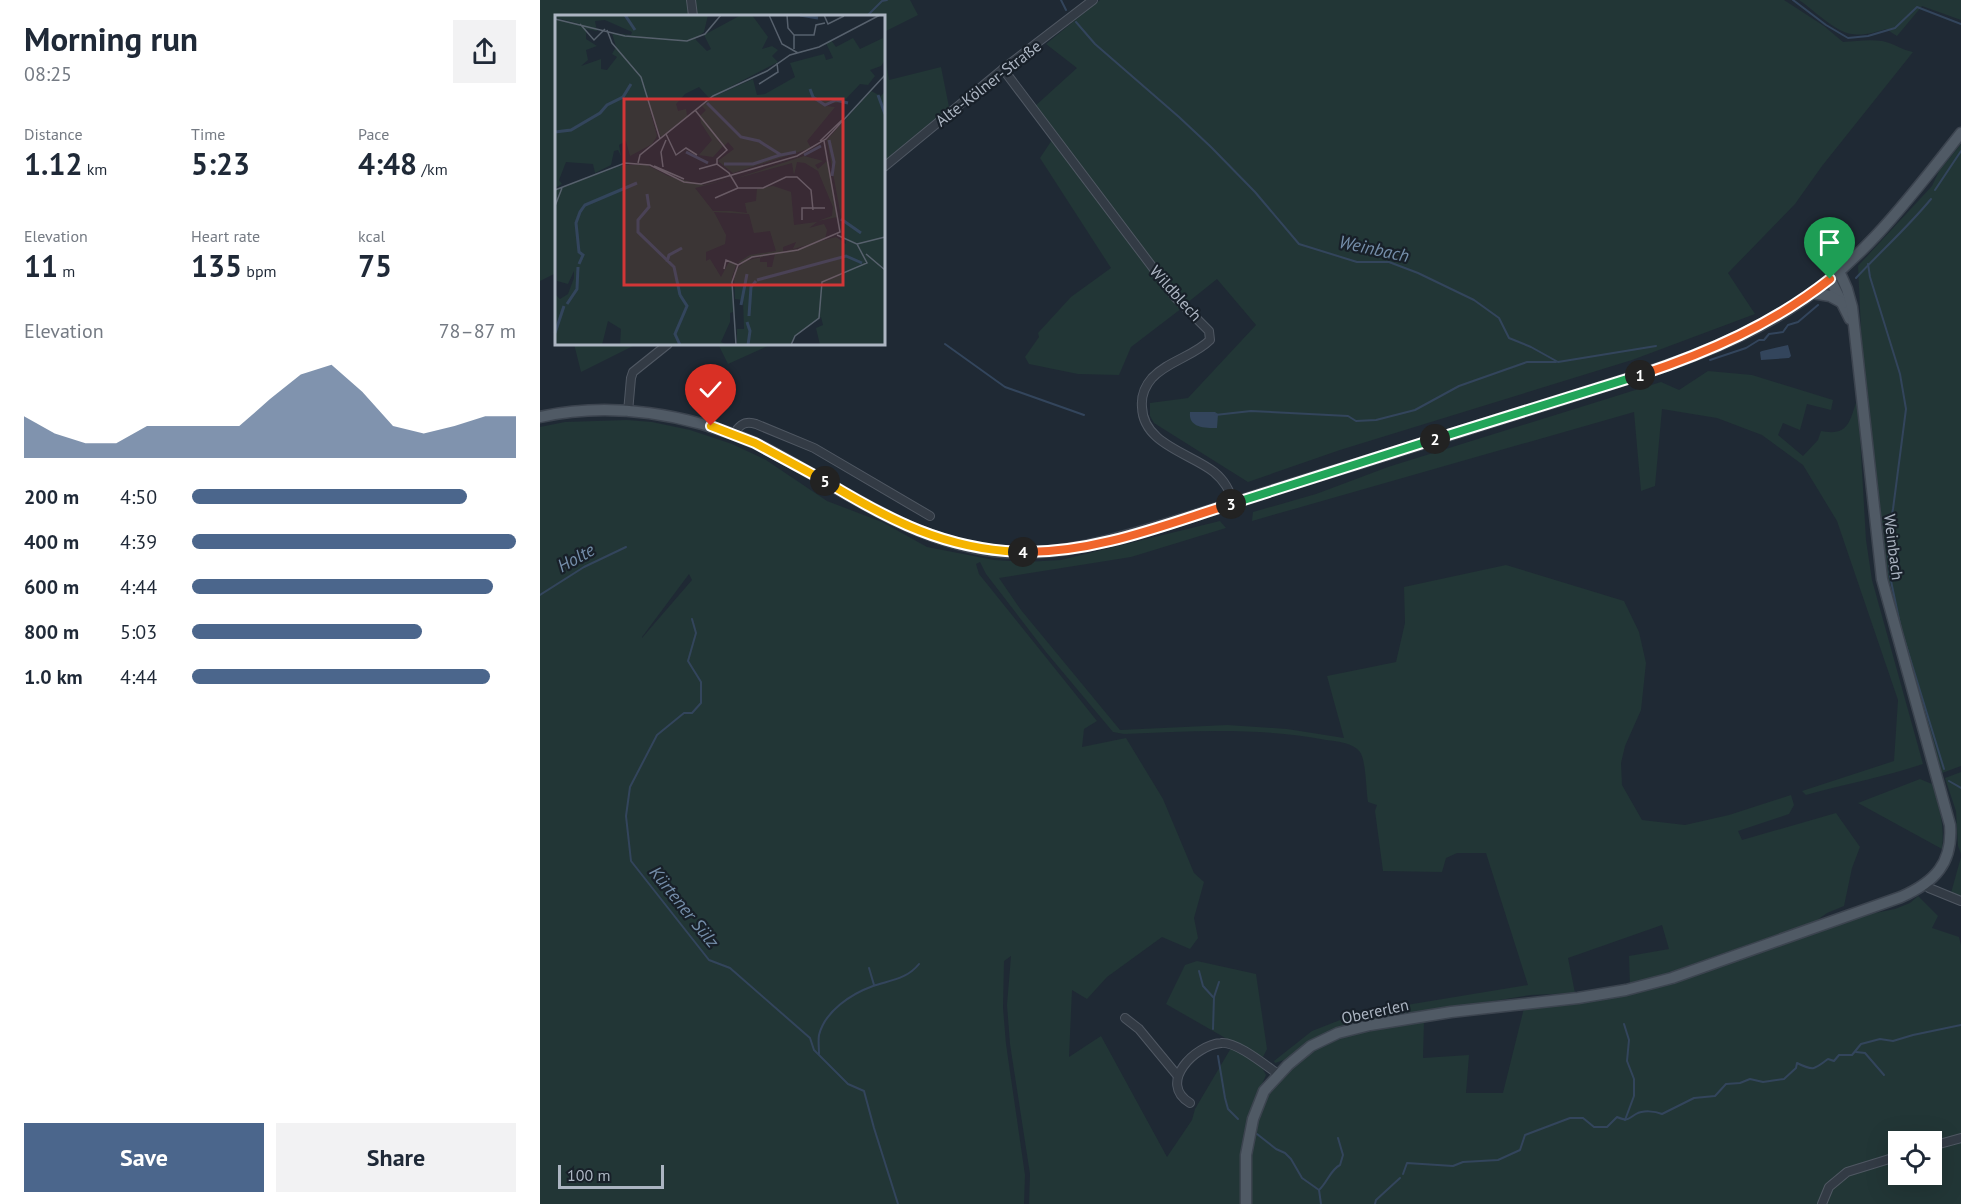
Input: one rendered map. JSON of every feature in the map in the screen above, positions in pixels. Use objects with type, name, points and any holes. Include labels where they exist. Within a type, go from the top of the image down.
[{"type":"main road","points":[[540,417],[592,411],[628,411],[690,420],[734,434],[776,454],[874,510],[903,525],[942,540],[993,550],[1034,552],[1080,548],[1234,503],[1688,358],[1753,330],[1812,294],[1839,271],[1892,219],[1961,133]]},
{"type":"main road","name":"Weinbach","points":[[1626,990],[1672,978],[1901,897],[1926,884],[1945,862],[1950,842],[1950,825],[1881,579],[1850,296],[1839,271]]},
{"type":"main road","name":"Weinbach","points":[[1830,279],[1853,324]]},
{"type":"main road","points":[[1812,294],[1830,296],[1843,304]]},
{"type":"main road","name":"Obererlen","points":[[1246,1204],[1246,1155],[1253,1119],[1264,1091],[1278,1074],[1311,1046],[1338,1033],[1370,1025],[1486,1007],[1578,998],[1626,990]]},
{"type":"street","points":[[691,0],[693,15]]},
{"type":"street","name":"Alte-Kölner-Straße","points":[[885,166],[1003,69],[1094,0]]},
{"type":"street","name":"Wildblech","points":[[1003,69],[1175,297],[1209,331],[1210,340],[1202,348],[1154,376],[1146,386],[1142,398],[1142,411],[1144,423],[1160,440],[1213,471],[1229,489],[1234,503]]},
{"type":"street","points":[[628,411],[633,372],[667,345]]},
{"type":"street","points":[[734,434],[738,427],[748,422],[814,448],[930,516]]},
{"type":"street","points":[[1926,884],[1929,888],[1961,901]]},
{"type":"street","points":[[1125,1018],[1139,1029],[1177,1075],[1177,1090],[1190,1103]]},
{"type":"street","points":[[1177,1075],[1204,1048],[1222,1043],[1234,1045],[1278,1074]]},
{"type":"street","points":[[1942,1143],[1961,1138]]},
{"type":"street","points":[[1822,1204],[1829,1187],[1847,1172],[1888,1159]]},
{"type":"green space","points":[[540,0],[689,0],[691,15],[555,15],[555,274],[540,281]]},
{"type":"green space","points":[[695,0],[910,0],[918,15],[885,32],[885,15],[697,15]]},
{"type":"green space","points":[[1100,0],[1784,0],[1824,26],[1843,42],[1882,41],[1913,52],[1822,166],[1795,204],[1728,273],[1755,314],[1632,360],[1340,450],[1248,482],[1154,423],[1150,416],[1150,403],[1188,398],[1256,325],[1217,279],[1187,303],[1173,290],[1034,107],[1077,68],[1046,44]]},
{"type":"green space","points":[[1799,0],[1961,0],[1961,20],[1922,6],[1897,36],[1886,29],[1865,34],[1852,34],[1832,25]]},
{"type":"green space","points":[[885,55],[889,80],[941,67],[949,107],[885,160]]},
{"type":"green space","points":[[1052,140],[1158,282],[1182,308],[1131,347],[1119,375],[1078,374],[1029,364],[1025,357],[1039,337],[1038,333],[1071,297],[1111,268],[1040,158]]},
{"type":"green space","points":[[1961,144],[1961,766],[1942,773],[1884,579],[1862,352],[1858,266],[1932,186],[1939,171]]},
{"type":"green space","points":[[574,345],[635,345],[581,372]]},
{"type":"green space","points":[[718,345],[770,345],[728,364]]},
{"type":"green space","points":[[1708,371],[1752,375],[1833,400],[1831,410],[1807,404],[1800,430],[1783,423],[1778,435],[1803,456],[1818,440],[1821,431],[1836,432],[1846,427],[1858,402],[1866,540],[1872,580],[1923,764],[1806,795],[1802,791],[1894,761],[1898,700],[1837,521],[1803,465],[1762,435],[1717,418],[1662,409],[1655,486],[1641,491],[1634,412],[1252,521],[1253,512],[1316,494],[1388,467],[1661,382],[1679,390]]},
{"type":"green space","points":[[627,420],[652,422],[690,430],[732,444],[766,460],[827,501],[882,522],[927,547],[994,560],[1025,562],[1061,560],[1220,521],[1226,528],[1131,557],[999,578],[1021,610],[1120,730],[1227,725],[1287,729],[1344,738],[1327,676],[1396,662],[1405,623],[1404,587],[1506,565],[1624,601],[1639,632],[1646,663],[1641,710],[1625,746],[1621,763],[1622,785],[1642,820],[1685,825],[1729,815],[1791,795],[1794,805],[1789,814],[1738,831],[1742,840],[1836,813],[1860,847],[1852,868],[1844,906],[1827,913],[1816,921],[1630,986],[1629,956],[1669,949],[1662,925],[1568,958],[1575,993],[1531,995],[1369,1021],[1311,1043],[1275,1063],[1274,1061],[1312,1031],[1358,1013],[1528,985],[1486,853],[1457,853],[1446,858],[1442,872],[1383,871],[1375,811],[1377,805],[1368,802],[1362,756],[1357,749],[1340,742],[1276,733],[1200,731],[1124,734],[1113,732],[1046,652],[986,574],[980,562],[976,564],[979,574],[1097,721],[1084,729],[1082,747],[1126,738],[1163,799],[1194,873],[1204,882],[1194,918],[1198,938],[1190,949],[1162,937],[1107,977],[1087,999],[1072,990],[1069,1057],[1101,1036],[1167,1157],[1192,1120],[1195,1109],[1231,1048],[1261,1066],[1266,1075],[1248,1116],[1242,1154],[1242,1204],[1029,1204],[1030,1174],[1010,1044],[1007,1005],[1011,956],[1004,961],[1003,1008],[1025,1175],[1024,1204],[540,1204],[540,427],[565,422]],"holes":[[[689,574],[692,580],[642,638]]]},
{"type":"green space","points":[[1961,772],[1961,854],[1958,846],[1956,811],[1945,778]]},
{"type":"green space","points":[[1920,779],[1932,784],[1942,824],[1942,849],[1858,803]]},
{"type":"green space","points":[[1961,857],[1961,898],[1951,893]]},
{"type":"green space","points":[[1918,896],[1938,916],[1932,928],[1959,937],[1961,945],[1961,1136],[1942,1142],[1942,1131],[1888,1131],[1888,1158],[1846,1171],[1820,1204],[1249,1204],[1251,1141],[1266,1092],[1311,1050],[1337,1037],[1424,1021],[1423,1058],[1469,1055],[1466,1093],[1503,1093],[1524,1008],[1662,985],[1870,914],[1895,909],[1910,903]]},
{"type":"green space","points":[[1197,961],[1256,974],[1267,1049],[1262,1059],[1166,1004],[1185,965]]},
{"type":"green space","points":[[1961,1139],[1961,1204],[1823,1204],[1837,1183],[1845,1177],[1888,1161],[1888,1185],[1942,1185],[1942,1145]]},
{"type":"water","points":[[1788,345],[1791,356],[1789,358],[1761,360],[1760,352]]},
{"type":"water","points":[[1190,412],[1215,412],[1218,414],[1217,428],[1194,424]]},
{"type":"waterway","name":"Weinbach","points":[[868,15],[882,1],[887,0]]},
{"type":"waterway","name":"Weinbach","points":[[1061,0],[1066,10]]},
{"type":"waterway","points":[[1793,0],[1826,25],[1848,38],[1868,36],[1895,28],[1917,7],[1961,24]]},
{"type":"waterway","name":"Weinbach","points":[[1076,22],[1095,44],[1211,147],[1255,192],[1299,244],[1357,262],[1389,262],[1418,273],[1474,300],[1499,318],[1509,338],[1558,362],[1656,346]]},
{"type":"waterway","name":"Weinbach","points":[[1935,190],[1961,151]]},
{"type":"waterway","name":"Weinbach","points":[[1856,278],[1931,199]]},
{"type":"waterway","points":[[1868,264],[1900,374],[1906,409],[1887,538],[1890,576],[1901,629],[1944,769]]},
{"type":"waterway","name":"Weinbach","points":[[1710,360],[1746,348],[1759,340],[1764,340],[1769,334],[1783,332],[1788,325],[1798,322],[1818,305]]},
{"type":"waterway","points":[[945,344],[1005,387],[1084,415]]},
{"type":"waterway","points":[[1215,415],[1251,411],[1348,416],[1356,421],[1376,420],[1415,410],[1459,386],[1527,362],[1556,362]]},
{"type":"waterway","name":"Holte","points":[[540,595],[584,567],[626,547]]},
{"type":"waterway","name":"Kürtener Sülz","points":[[692,619],[696,633],[688,661],[701,682],[701,703],[692,713],[684,713],[657,735],[630,787],[626,816],[631,861],[709,960],[730,968],[810,1038],[814,1050],[848,1084],[864,1091],[898,1204]]},
{"type":"waterway","points":[[1949,781],[1961,788]]},
{"type":"waterway","points":[[819,1054],[819,1037],[822,1026],[840,1004],[865,989],[904,976],[919,964]]},
{"type":"waterway","points":[[869,968],[874,985]]},
{"type":"waterway","points":[[1199,971],[1203,986],[1213,997]]},
{"type":"waterway","points":[[1213,1029],[1214,997],[1219,982]]},
{"type":"waterway","points":[[1624,1024],[1629,1040],[1627,1061],[1634,1079],[1634,1096],[1625,1120]]},
{"type":"waterway","points":[[1403,1174],[1407,1163],[1453,1166],[1463,1162],[1498,1160],[1520,1150],[1525,1135],[1570,1118],[1583,1118],[1594,1127],[1607,1127],[1617,1117],[1628,1119],[1645,1111],[1662,1114],[1694,1098],[1715,1096],[1726,1084],[1740,1083],[1750,1079],[1763,1082],[1784,1079],[1796,1068],[1797,1063],[1813,1068],[1828,1059],[1834,1061],[1839,1055],[1852,1055],[1861,1044],[1880,1039],[1893,1041],[1961,1025]]},
{"type":"waterway","points":[[1856,1052],[1865,1053],[1884,1075]]},
{"type":"waterway","points":[[1218,1056],[1228,1109],[1238,1119]]},
{"type":"waterway","points":[[1257,1134],[1285,1153],[1302,1178],[1319,1190]]},
{"type":"waterway","points":[[1321,1204],[1319,1190],[1340,1165],[1343,1155],[1338,1138]]},
{"type":"waterway","points":[[1375,1204],[1376,1200],[1400,1178]]},
{"type":"route","points":[[711,426],[755,443],[913,530],[967,547],[1010,552],[1058,551],[1101,543],[1187,518],[1665,366],[1753,330],[1793,307],[1830,279]]}]
